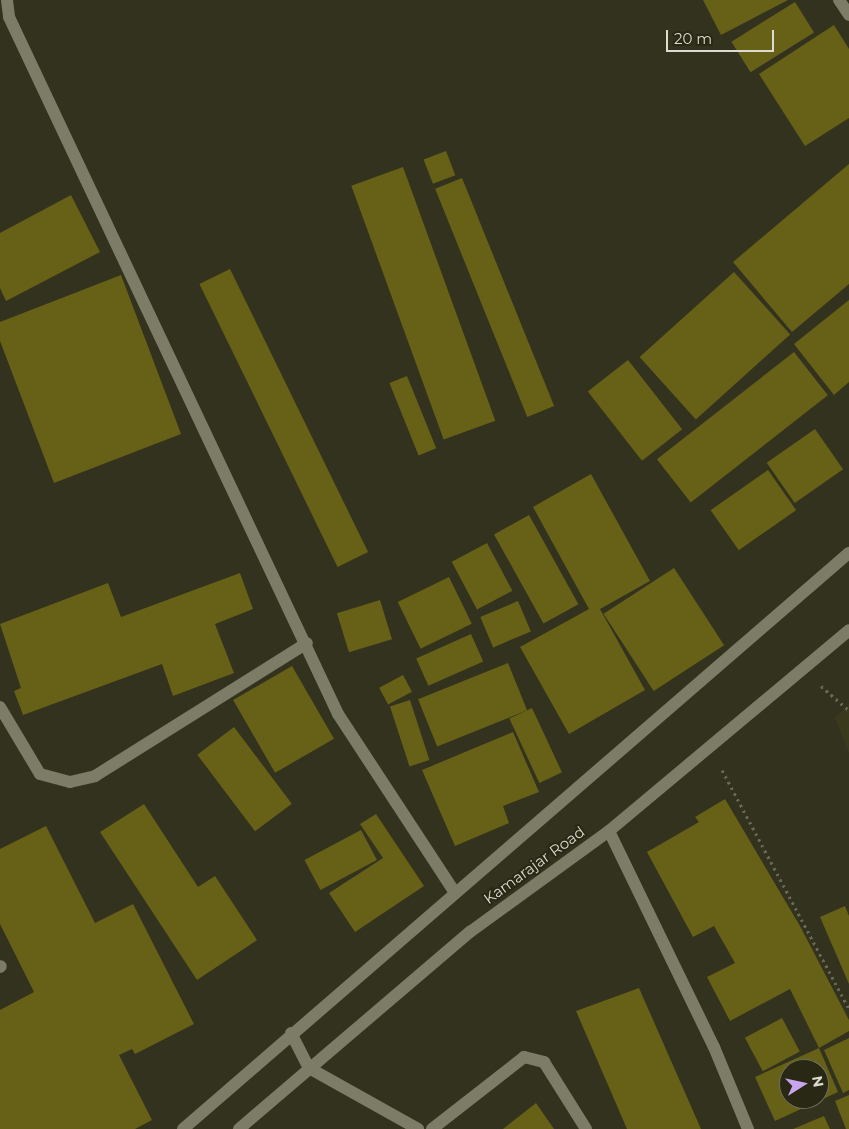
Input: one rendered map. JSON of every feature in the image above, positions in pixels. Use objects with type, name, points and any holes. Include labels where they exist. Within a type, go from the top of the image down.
[{"type":"street","points":[[7,0],[5,21],[215,457],[307,643],[338,714],[454,891]]},
{"type":"street","points":[[839,0],[849,15]]},
{"type":"street","points":[[183,1129],[454,891],[624,750],[849,553]]},
{"type":"street","name":"Kamarajar Road","points":[[247,1126],[309,1068],[470,932],[609,831],[803,671],[849,630]]},
{"type":"street","points":[[0,707],[40,774],[70,782],[95,776],[307,643]]},
{"type":"street","points":[[609,831],[714,1048],[748,1129]]},
{"type":"street","points":[[291,1033],[309,1068],[418,1129]]},
{"type":"street","points":[[432,1129],[524,1057],[544,1062],[586,1129]]},
{"type":"path","points":[[803,671],[849,710]]},
{"type":"path","points":[[710,747],[849,1009]]},
{"type":"shaded area","points":[[849,704],[849,754],[835,718]]},
{"type":"building","points":[[703,0],[788,0],[721,35]]},
{"type":"building","points":[[795,2],[814,33],[750,72],[731,42]]},
{"type":"building","points":[[834,25],[849,49],[849,118],[805,146],[759,74]]},
{"type":"building","points":[[446,151],[455,175],[433,184],[424,160]]},
{"type":"building","points":[[849,164],[849,284],[792,332],[733,262]]},
{"type":"building","points":[[403,167],[495,421],[444,440],[351,186]]},
{"type":"building","points":[[462,178],[554,406],[527,417],[435,189]]},
{"type":"building","points":[[71,195],[100,252],[6,301],[0,288],[0,233]]},
{"type":"building","points":[[230,269],[368,552],[338,567],[199,284]]},
{"type":"building","points":[[734,272],[790,334],[696,419],[640,357]]},
{"type":"building","points":[[121,275],[181,434],[54,483],[0,341],[0,322]]},
{"type":"building","points":[[849,300],[849,382],[834,395],[794,344]]},
{"type":"building","points":[[794,352],[828,395],[691,502],[657,459]]},
{"type":"building","points":[[628,360],[682,429],[642,461],[588,391]]},
{"type":"building","points":[[407,376],[436,448],[419,455],[389,383]]},
{"type":"building","points":[[815,429],[843,469],[795,503],[767,463]]},
{"type":"building","points":[[768,470],[796,510],[739,550],[711,510]]},
{"type":"building","points":[[591,474],[650,581],[600,609],[645,690],[569,734],[520,647],[589,609],[533,507]]},
{"type":"building","points":[[529,515],[578,604],[543,624],[494,534]]},
{"type":"building","points":[[487,543],[512,591],[477,609],[452,562]]},
{"type":"building","points":[[674,568],[724,645],[654,691],[604,614]]},
{"type":"building","points":[[240,573],[253,609],[215,624],[234,673],[173,696],[162,664],[23,715],[14,691],[21,688],[0,624],[108,583],[121,617]]},
{"type":"building","points":[[449,577],[472,624],[421,649],[398,602]]},
{"type":"building","points":[[380,600],[392,639],[349,652],[337,613]]},
{"type":"building","points":[[518,601],[531,631],[493,647],[480,617]]},
{"type":"building","points":[[471,634],[483,661],[428,686],[416,658]]},
{"type":"building","points":[[508,663],[527,710],[437,747],[418,699]]},
{"type":"building","points":[[292,666],[334,739],[275,773],[233,700]]},
{"type":"building","points":[[403,675],[412,692],[388,704],[379,688]]},
{"type":"building","points":[[410,700],[429,760],[409,766],[390,706]]},
{"type":"building","points":[[532,708],[562,772],[539,783],[509,719]]},
{"type":"building","points":[[234,727],[292,804],[255,831],[197,755]]},
{"type":"building","points":[[513,732],[539,792],[503,806],[509,823],[455,846],[422,770]]},
{"type":"building","points":[[725,799],[800,926],[849,1020],[849,1031],[819,1048],[790,989],[730,1021],[707,977],[735,963],[714,926],[693,937],[647,852],[699,822],[695,817]]},
{"type":"building","points":[[144,804],[198,887],[215,876],[257,940],[197,980],[100,832]]},
{"type":"building","points":[[376,814],[424,886],[355,932],[329,893],[383,858],[360,824]]},
{"type":"building","points":[[46,826],[95,923],[133,904],[194,1024],[135,1054],[132,1049],[119,1055],[152,1120],[135,1129],[0,1129],[0,1010],[34,992],[0,924],[0,849]]},
{"type":"building","points":[[361,830],[377,860],[320,890],[304,860]]},
{"type":"building","points":[[845,906],[849,916],[849,984],[820,917]]},
{"type":"building","points":[[639,988],[701,1129],[627,1129],[576,1011]]},
{"type":"building","points":[[782,1018],[800,1052],[786,1059],[779,1059],[779,1063],[763,1071],[745,1038]]},
{"type":"building","points":[[849,1038],[849,1090],[843,1093],[824,1050]]},
{"type":"building","points":[[819,1048],[824,1059],[795,1059]]},
{"type":"building","points":[[779,1066],[779,1109],[801,1109],[775,1121],[755,1077]]},
{"type":"building","points":[[829,1071],[838,1092],[829,1096]]},
{"type":"building","points":[[849,1095],[849,1129],[846,1129],[835,1101]]},
{"type":"building","points":[[536,1103],[554,1129],[503,1129]]},
{"type":"building","points":[[824,1116],[830,1129],[793,1129]]}]
